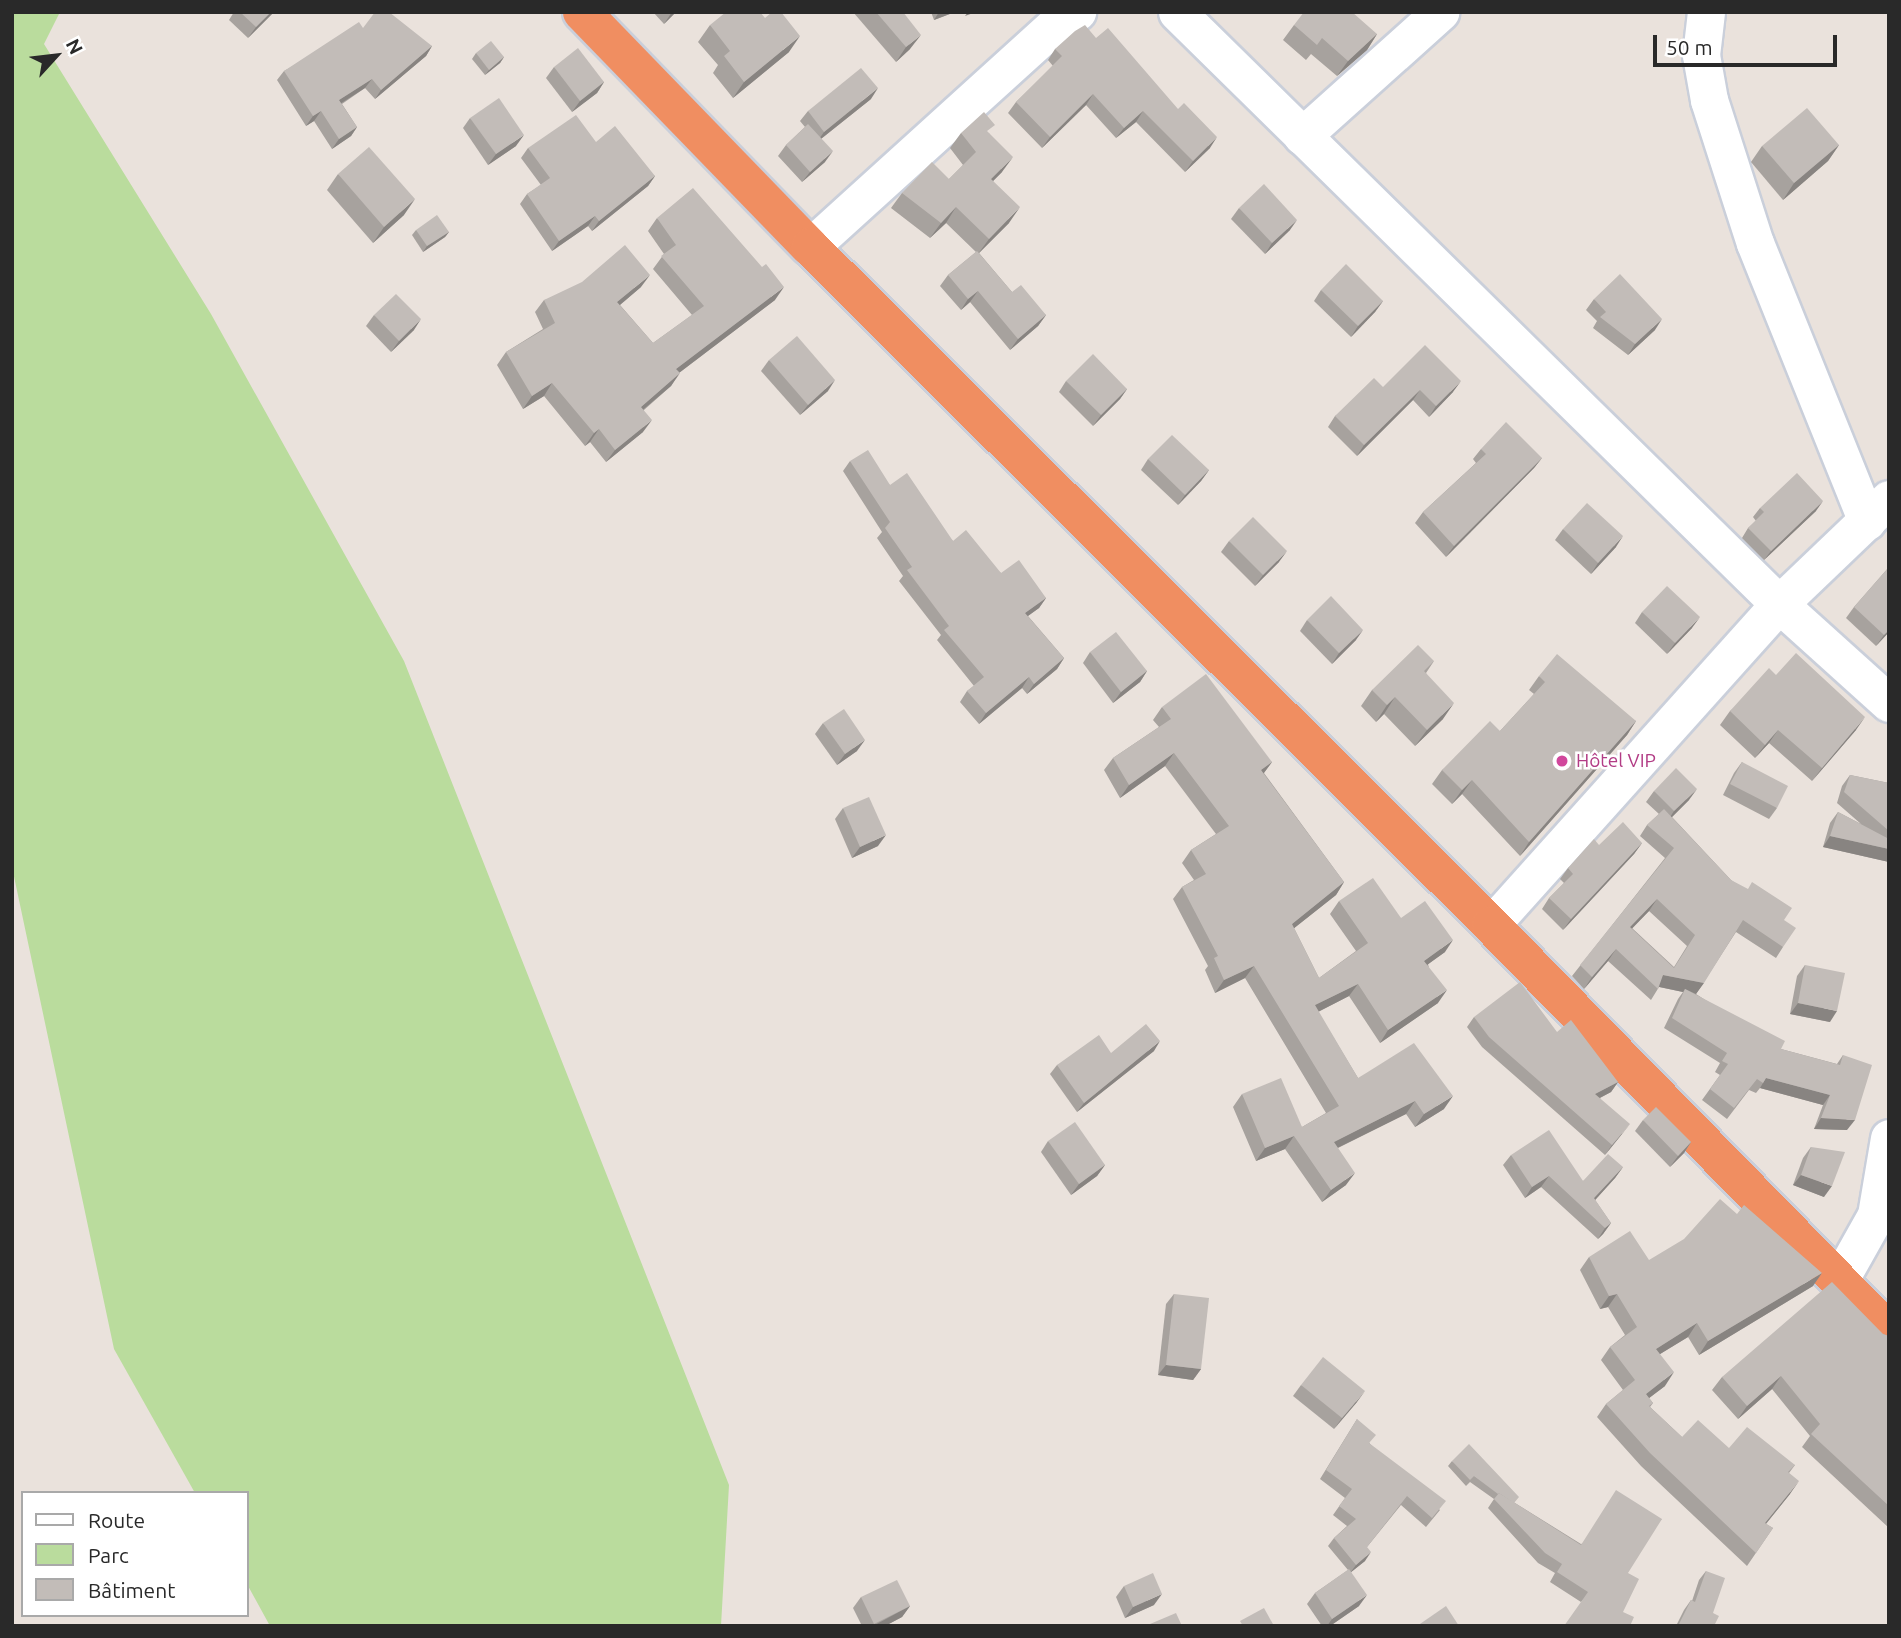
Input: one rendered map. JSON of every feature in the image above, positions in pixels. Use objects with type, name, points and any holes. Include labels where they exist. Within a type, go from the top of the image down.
[{"type":"highway","points":[[582,12],[810,247],[1491,925],[1889,1332]]},
{"type":"street","points":[[810,247],[1055,25],[1077,12]]},
{"type":"street","points":[[1177,12],[1779,604],[1889,703]]},
{"type":"street","points":[[1302,136],[1440,12]]},
{"type":"street","points":[[1491,925],[1779,604],[1878,510],[1755,243],[1709,100],[1701,55],[1706,12]]},
{"type":"street","points":[[1839,1282],[1876,1216],[1889,1138]]},
{"type":"green space","points":[[12,12],[60,12],[44,44],[211,314],[404,661],[729,1485],[721,1626],[270,1626],[248,1586],[248,1491],[194,1491],[114,1349],[12,867]]},
{"type":"building","points":[[240,12],[271,12],[256,27]]},
{"type":"building","points":[[375,12],[389,12],[432,46],[381,90],[372,79],[339,100],[357,127],[339,139],[321,111],[313,116],[284,71],[359,22],[363,28]]},
{"type":"building","points":[[726,12],[760,12],[765,18],[772,12],[781,12],[800,36],[744,82],[724,56],[730,51],[710,25]]},
{"type":"building","points":[[876,12],[903,12],[921,35],[906,47]]},
{"type":"building","points":[[1304,12],[1352,12],[1377,34],[1348,61],[1322,38],[1317,45],[1294,25]]},
{"type":"building","points":[[1085,25],[1096,38],[1108,28],[1178,109],[1184,103],[1217,137],[1193,161],[1143,111],[1124,128],[1093,94],[1050,137],[1016,102],[1062,56],[1055,49]]},
{"type":"building","points":[[491,41],[504,57],[489,70],[476,53]]},
{"type":"building","points":[[578,48],[604,82],[580,101],[554,67]]},
{"type":"building","points":[[861,68],[878,88],[824,132],[808,111]]},
{"type":"building","points":[[499,98],[524,135],[496,154],[470,118]]},
{"type":"building","points":[[1807,108],[1839,145],[1794,183],[1762,146]]},
{"type":"building","points":[[984,112],[995,125],[987,131],[1013,157],[991,179],[1020,207],[989,239],[956,207],[941,223],[902,193],[932,162],[949,179],[976,152],[961,133]]},
{"type":"building","points":[[576,115],[596,142],[615,126],[655,176],[599,221],[595,216],[559,241],[527,194],[550,178],[528,148]]},
{"type":"building","points":[[808,124],[833,151],[810,172],[786,145]]},
{"type":"building","points":[[369,147],[415,199],[384,227],[338,174]]},
{"type":"building","points":[[1264,184],[1297,220],[1272,243],[1239,208]]},
{"type":"building","points":[[693,188],[762,267],[766,264],[784,287],[676,369],[680,373],[641,407],[652,420],[615,450],[599,429],[594,433],[552,383],[532,396],[506,352],[555,323],[544,300],[582,282],[625,245],[650,275],[617,302],[653,343],[704,306],[661,256],[676,245],[657,218]]},
{"type":"building","points":[[437,215],[449,232],[427,246],[416,230]]},
{"type":"building","points":[[977,251],[1012,292],[1021,285],[1046,315],[1018,339],[978,291],[968,299],[948,275]]},
{"type":"building","points":[[1346,264],[1383,301],[1358,326],[1321,290]]},
{"type":"building","points":[[1620,274],[1662,319],[1635,344],[1600,317],[1606,312],[1594,299]]},
{"type":"building","points":[[396,294],[421,319],[399,341],[374,315]]},
{"type":"building","points":[[797,336],[835,380],[808,405],[769,360]]},
{"type":"building","points":[[1425,345],[1461,381],[1436,406],[1420,390],[1364,445],[1335,416],[1374,378],[1383,387]]},
{"type":"building","points":[[1093,354],[1127,389],[1101,415],[1066,381]]},
{"type":"building","points":[[1506,422],[1542,458],[1454,546],[1423,512],[1486,454],[1481,449]]},
{"type":"building","points":[[1172,435],[1209,470],[1185,495],[1148,459]]},
{"type":"building","points":[[868,450],[890,485],[907,473],[953,541],[966,530],[1001,573],[1019,560],[1046,598],[1025,613],[1064,658],[1034,684],[1029,677],[986,713],[967,691],[984,677],[944,630],[949,626],[907,570],[912,567],[885,528],[890,522],[850,461]]},
{"type":"building","points":[[1797,473],[1823,501],[1771,551],[1748,528],[1764,512],[1760,508]]},
{"type":"building","points":[[1587,503],[1623,536],[1598,563],[1563,529]]},
{"type":"building","points":[[1253,517],[1287,551],[1263,575],[1229,541]]},
{"type":"building","points":[[1889,567],[1889,630],[1884,635],[1854,607]]},
{"type":"building","points":[[1667,586],[1700,617],[1675,643],[1642,612]]},
{"type":"building","points":[[1331,596],[1363,630],[1339,653],[1307,620]]},
{"type":"building","points":[[1116,632],[1147,671],[1121,692],[1090,652]]},
{"type":"building","points":[[1418,645],[1434,661],[1424,671],[1454,703],[1427,730],[1395,697],[1387,705],[1372,690]]},
{"type":"building","points":[[1796,653],[1865,717],[1822,768],[1778,730],[1765,745],[1730,711],[1769,668],[1776,675]]},
{"type":"building","points":[[1557,654],[1636,721],[1529,842],[1472,780],[1462,790],[1442,770],[1490,721],[1500,731],[1545,682],[1539,676]]},
{"type":"building","points":[[1206,674],[1272,762],[1261,770],[1344,882],[1292,924],[1319,978],[1368,943],[1339,901],[1373,878],[1401,918],[1425,901],[1453,940],[1424,961],[1447,990],[1388,1030],[1358,984],[1315,1005],[1358,1078],[1414,1043],[1453,1096],[1424,1114],[1415,1101],[1334,1142],[1355,1173],[1331,1190],[1294,1136],[1265,1148],[1242,1094],[1281,1078],[1302,1127],[1339,1106],[1254,966],[1224,980],[1214,958],[1218,956],[1182,887],[1206,874],[1191,850],[1229,826],[1174,753],[1129,785],[1113,758],[1171,719],[1162,707]]},
{"type":"building","points":[[844,709],[865,740],[845,754],[823,723]]},
{"type":"building","points":[[1742,762],[1788,786],[1777,808],[1730,784]]},
{"type":"building","points":[[1676,768],[1697,789],[1674,811],[1654,791]]},
{"type":"building","points":[[1850,775],[1889,783],[1889,831],[1844,792]]},
{"type":"building","points":[[869,797],[886,835],[860,847],[843,808]]},
{"type":"building","points":[[1664,809],[1731,880],[1748,889],[1752,882],[1792,908],[1784,920],[1796,928],[1783,947],[1743,920],[1704,983],[1663,975],[1658,989],[1616,949],[1592,977],[1580,965],[1674,848],[1647,825]],"holes":[[[1657,899],[1695,935],[1674,968],[1630,927]]]},
{"type":"building","points":[[1838,812],[1889,839],[1889,849],[1830,836]]},
{"type":"building","points":[[1623,822],[1642,843],[1571,919],[1549,898],[1573,874],[1568,868],[1594,839],[1599,845]]},
{"type":"building","points":[[1805,965],[1845,973],[1837,1011],[1798,1003]]},
{"type":"building","points":[[1520,982],[1557,1032],[1571,1020],[1618,1082],[1595,1094],[1630,1124],[1612,1145],[1489,1037],[1474,1017]]},
{"type":"building","points":[[1685,989],[1785,1041],[1781,1049],[1840,1065],[1843,1055],[1872,1065],[1855,1120],[1821,1118],[1830,1095],[1766,1078],[1763,1083],[1757,1079],[1734,1108],[1710,1089],[1728,1064],[1722,1061],[1727,1053],[1672,1018]]},
{"type":"building","points":[[1146,1024],[1160,1041],[1084,1103],[1057,1065],[1099,1035],[1111,1053]]},
{"type":"building","points":[[1656,1107],[1691,1142],[1678,1156],[1643,1120]]},
{"type":"building","points":[[1075,1122],[1105,1165],[1079,1184],[1048,1141]]},
{"type":"building","points":[[1549,1130],[1583,1181],[1608,1154],[1623,1167],[1594,1198],[1611,1223],[1605,1228],[1549,1176],[1532,1187],[1511,1155]]},
{"type":"building","points":[[1811,1147],[1845,1152],[1832,1186],[1801,1175]]},
{"type":"building","points":[[1720,1199],[1737,1214],[1744,1205],[1822,1273],[1708,1341],[1697,1323],[1656,1349],[1674,1372],[1646,1394],[1653,1403],[1649,1406],[1682,1437],[1698,1420],[1729,1448],[1747,1427],[1795,1465],[1788,1472],[1799,1481],[1765,1523],[1773,1528],[1756,1553],[1650,1453],[1606,1404],[1635,1380],[1610,1347],[1637,1327],[1617,1294],[1609,1296],[1589,1257],[1630,1231],[1649,1260],[1684,1239]]},
{"type":"building","points":[[1832,1282],[1883,1334],[1889,1336],[1889,1506],[1811,1434],[1820,1424],[1781,1376],[1747,1406],[1722,1377]]},
{"type":"building","points":[[1174,1294],[1209,1298],[1201,1369],[1166,1365]]},
{"type":"building","points":[[1323,1357],[1365,1391],[1342,1418],[1301,1385]]},
{"type":"building","points":[[1357,1419],[1376,1435],[1369,1443],[1446,1501],[1432,1518],[1407,1496],[1367,1547],[1371,1552],[1356,1565],[1334,1538],[1356,1519],[1339,1506],[1352,1489],[1326,1470]]},
{"type":"building","points":[[1469,1444],[1519,1497],[1514,1503],[1474,1476],[1470,1480],[1452,1461]]},
{"type":"building","points":[[1616,1490],[1662,1519],[1628,1573],[1639,1579],[1623,1612],[1634,1617],[1630,1626],[1564,1626],[1588,1592],[1557,1572],[1562,1564],[1545,1553],[1494,1499],[1499,1493],[1581,1545]]},
{"type":"building","points":[[1349,1569],[1367,1595],[1332,1619],[1315,1593]]},
{"type":"building","points":[[1706,1571],[1725,1578],[1713,1613],[1719,1616],[1714,1626],[1678,1626],[1691,1600],[1695,1602]]},
{"type":"building","points":[[1153,1573],[1162,1594],[1133,1607],[1124,1586]]},
{"type":"building","points":[[897,1580],[910,1606],[874,1624],[861,1597]]},
{"type":"building","points":[[1446,1606],[1459,1626],[1417,1626]]},
{"type":"building","points":[[1264,1608],[1274,1626],[1243,1626],[1240,1621]]},
{"type":"building","points":[[1176,1613],[1182,1626],[1150,1624]]},
{"type":"place","name":"Hôtel VIP","points":[[1562,761]]}]
